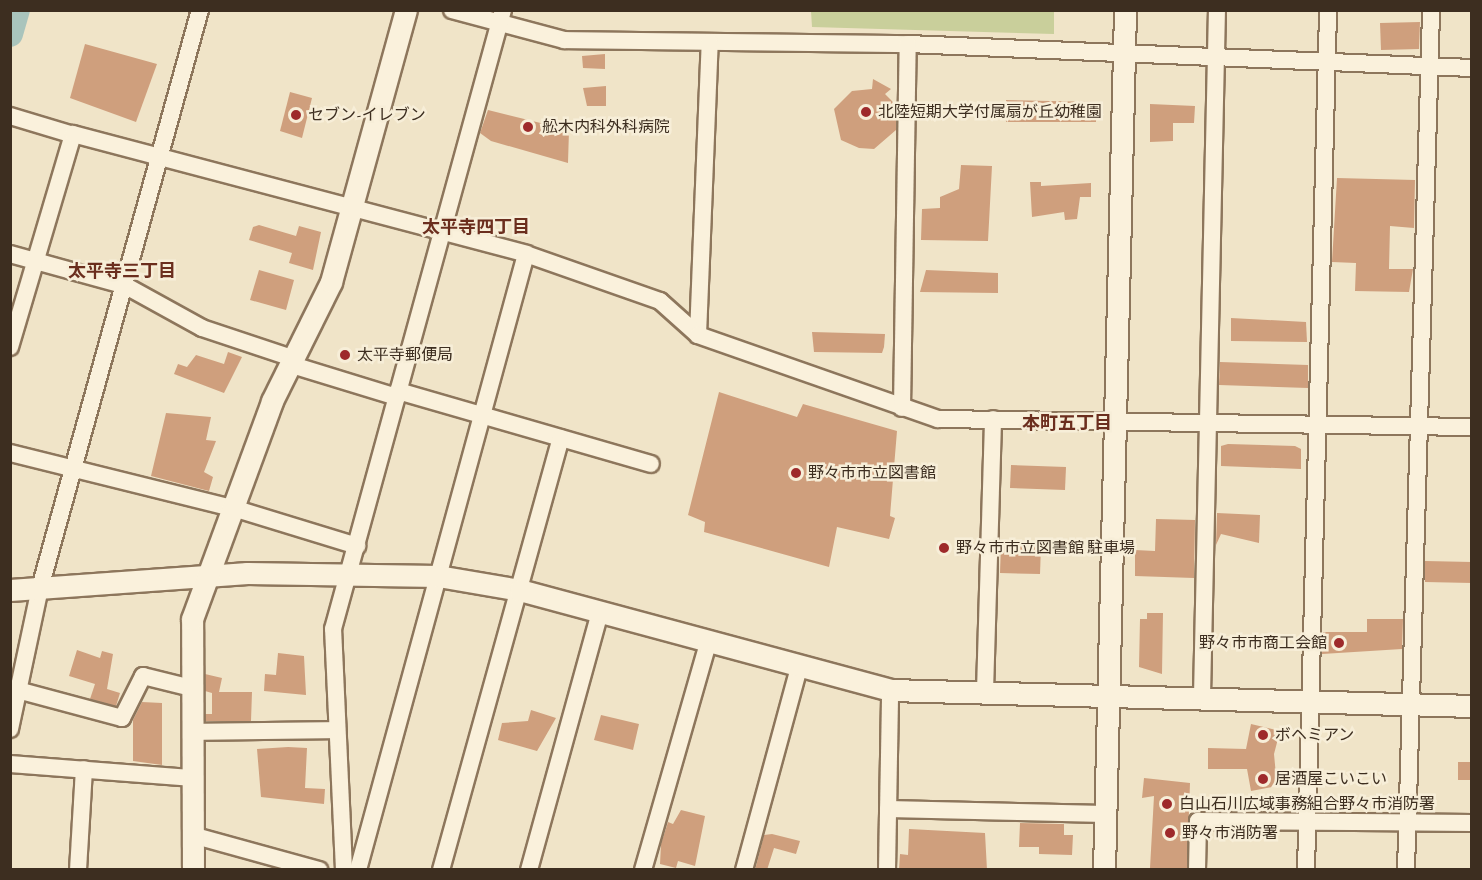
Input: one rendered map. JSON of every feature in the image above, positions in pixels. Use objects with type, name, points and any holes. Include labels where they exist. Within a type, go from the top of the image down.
[{"type":"street","points":[[10,729],[15,690],[39,588],[126,286],[200,10]]},
{"type":"street","points":[[193,870],[192,619],[290,361],[331,282],[354,206],[406,10]]},
{"type":"street","points":[[452,10],[501,18],[564,40],[909,44],[1216,60],[1472,68]]},
{"type":"street","points":[[1104,870],[1117,418],[1125,10]]},
{"type":"street","points":[[1202,696],[1206,420],[1217,10]]},
{"type":"street","points":[[1306,870],[1308,700],[1328,10]]},
{"type":"street","points":[[1406,870],[1431,10]]},
{"type":"street","points":[[344,870],[333,628],[352,571],[501,18]]},
{"type":"street","points":[[698,335],[710,42]]},
{"type":"street","points":[[902,408],[909,44]]},
{"type":"street","points":[[10,116],[70,134],[162,154],[354,206],[442,233],[526,254],[660,301],[698,335],[938,419],[1117,418],[1472,428]]},
{"type":"street","points":[[10,347],[13,329],[35,261],[70,134]]},
{"type":"street","points":[[10,254],[126,286],[202,328],[290,361],[398,394],[651,464]]},
{"type":"street","points":[[358,870],[438,576],[478,416],[526,254]]},
{"type":"street","points":[[985,691],[993,419]]},
{"type":"street","points":[[441,870],[561,438]]},
{"type":"street","points":[[10,453],[74,466],[233,508],[357,546]]},
{"type":"street","points":[[10,590],[352,571],[438,576],[520,590],[799,668],[890,690],[1108,693],[1412,702],[1472,706]]},
{"type":"street","points":[[529,870],[600,612]]},
{"type":"street","points":[[643,870],[708,643]]},
{"type":"street","points":[[744,870],[799,668]]},
{"type":"street","points":[[15,690],[122,718],[143,676],[191,688]]},
{"type":"street","points":[[887,870],[890,690]]},
{"type":"street","points":[[192,732],[336,730]]},
{"type":"street","points":[[10,764],[193,778]]},
{"type":"street","points":[[78,870],[84,769]]},
{"type":"street","points":[[888,809],[1105,814]]},
{"type":"street","points":[[1197,870],[1198,821],[1472,823]]},
{"type":"street","points":[[192,835],[319,870]]},
{"type":"green space","points":[[811,11],[1054,11],[1054,34],[812,27]]},
{"type":"building","points":[[1420,22],[1419,49],[1381,50],[1380,23]]},
{"type":"building","points":[[85,44],[157,64],[136,122],[70,98]]},
{"type":"building","points":[[605,54],[605,69],[583,68],[582,56]]},
{"type":"building","name":"北陸短期大学付属扇が丘幼稚園","points":[[873,79],[891,89],[885,94],[896,105],[896,130],[874,149],[859,148],[841,140],[834,109],[852,91],[872,89]]},
{"type":"building","points":[[606,86],[606,106],[587,106],[583,88]]},
{"type":"building","name":"セブン-イレブン","points":[[290,92],[312,98],[302,138],[280,131]]},
{"type":"building","points":[[1006,100],[1096,102],[1096,122],[1006,122]]},
{"type":"building","points":[[1150,104],[1195,106],[1194,123],[1173,123],[1173,141],[1150,142]]},
{"type":"building","points":[[488,110],[569,130],[568,163],[491,141],[480,133]]},
{"type":"building","points":[[961,165],[992,166],[988,241],[921,240],[922,209],[940,208],[940,197],[959,189]]},
{"type":"building","points":[[1337,178],[1415,180],[1414,228],[1390,226],[1389,269],[1413,269],[1409,292],[1355,291],[1356,263],[1332,262]]},
{"type":"building","points":[[1030,182],[1041,182],[1041,186],[1091,183],[1091,197],[1080,197],[1077,219],[1065,220],[1064,212],[1032,217]]},
{"type":"building","points":[[259,225],[296,236],[299,226],[321,232],[313,270],[289,263],[292,253],[249,240],[253,227]]},
{"type":"building","points":[[259,270],[294,280],[286,310],[250,300]]},
{"type":"building","points":[[926,270],[998,273],[998,293],[920,292]]},
{"type":"building","points":[[1231,318],[1306,322],[1307,342],[1231,341]]},
{"type":"building","points":[[812,332],[885,334],[884,347],[882,353],[814,352]]},
{"type":"building","points":[[228,352],[242,357],[224,393],[174,374],[178,364],[187,367],[196,355],[224,364]]},
{"type":"building","points":[[1220,362],[1308,365],[1308,388],[1219,385]]},
{"type":"building","name":"野々市市立図書館","points":[[719,392],[797,417],[803,404],[897,431],[890,516],[895,518],[889,539],[837,527],[829,567],[704,532],[705,522],[688,515]]},
{"type":"building","points":[[166,413],[211,417],[206,440],[216,441],[204,472],[213,477],[209,491],[151,476]]},
{"type":"building","points":[[1228,444],[1295,446],[1301,449],[1301,469],[1221,466],[1221,446]]},
{"type":"building","points":[[1011,465],[1066,467],[1065,490],[1010,488]]},
{"type":"building","points":[[1217,513],[1260,515],[1259,543],[1221,534],[1216,545]]},
{"type":"building","points":[[1156,519],[1195,520],[1194,578],[1135,576],[1135,550],[1155,551]]},
{"type":"building","points":[[1001,544],[1041,546],[1040,574],[1000,573]]},
{"type":"building","points":[[1425,561],[1472,562],[1472,583],[1425,582]]},
{"type":"building","points":[[1147,613],[1163,613],[1162,674],[1139,667],[1140,619],[1147,619]]},
{"type":"building","points":[[1367,619],[1403,619],[1402,649],[1322,654],[1323,632],[1367,632]]},
{"type":"building","points":[[77,650],[100,658],[102,651],[113,654],[107,689],[120,693],[116,706],[90,699],[95,684],[69,676]]},
{"type":"building","points":[[278,653],[304,656],[306,695],[264,691],[265,674],[276,675]]},
{"type":"building","points":[[205,674],[222,678],[219,692],[252,692],[251,721],[205,721],[205,714],[212,714],[212,693],[205,691]]},
{"type":"building","points":[[142,702],[162,703],[162,765],[133,761],[133,720]]},
{"type":"building","points":[[531,710],[556,718],[537,751],[498,740],[502,723],[528,721]]},
{"type":"building","points":[[601,715],[639,724],[633,750],[594,740]]},
{"type":"building","points":[[1251,724],[1280,731],[1274,754],[1277,786],[1251,791],[1247,769],[1208,769],[1208,748],[1246,749]]},
{"type":"building","points":[[307,748],[305,788],[325,789],[324,804],[261,797],[257,749]]},
{"type":"building","points":[[1458,762],[1472,762],[1472,780],[1458,780]]},
{"type":"building","name":"野々市消防署","points":[[1144,778],[1190,783],[1187,869],[1150,868],[1154,796],[1142,798]]},
{"type":"building","points":[[681,810],[705,816],[695,866],[678,861],[676,868],[660,864],[661,844],[668,822],[673,824]]},
{"type":"building","points":[[1020,823],[1064,824],[1064,835],[1073,835],[1072,855],[1039,854],[1039,847],[1019,847]]},
{"type":"building","points":[[909,829],[985,833],[987,870],[899,870],[900,854],[908,855]]},
{"type":"building","points":[[772,834],[800,841],[796,854],[774,848],[767,870],[755,870],[764,835]]},
{"type":"waterway","points":[[10,34],[17,10]]},
{"type":"place","name":"北陸短期大学付属扇が丘幼稚園","points":[[866,112]]},
{"type":"place","name":"セブン-イレブン","points":[[296,115]]},
{"type":"place","name":"舩木内科外科病院","points":[[528,127]]},
{"type":"place","name":"太平寺郵便局","points":[[345,355]]},
{"type":"place","name":"野々市市立図書館","points":[[796,473]]},
{"type":"place","name":"野々市市立図書館 駐車場","points":[[944,548]]},
{"type":"place","name":"野々市市商工会館","points":[[1339,643]]},
{"type":"place","name":"ボヘミアン","points":[[1263,735]]},
{"type":"place","name":"居酒屋こいこい","points":[[1263,779]]},
{"type":"place","name":"白山石川広域事務組合野々市消防署","points":[[1167,804]]},
{"type":"place","name":"野々市消防署","points":[[1170,833]]},
{"type":"district","name":"太平寺四丁目","points":[[476,227]]},
{"type":"district","name":"太平寺三丁目","points":[[122,271]]},
{"type":"district","name":"本町五丁目","points":[[1067,423]]}]
